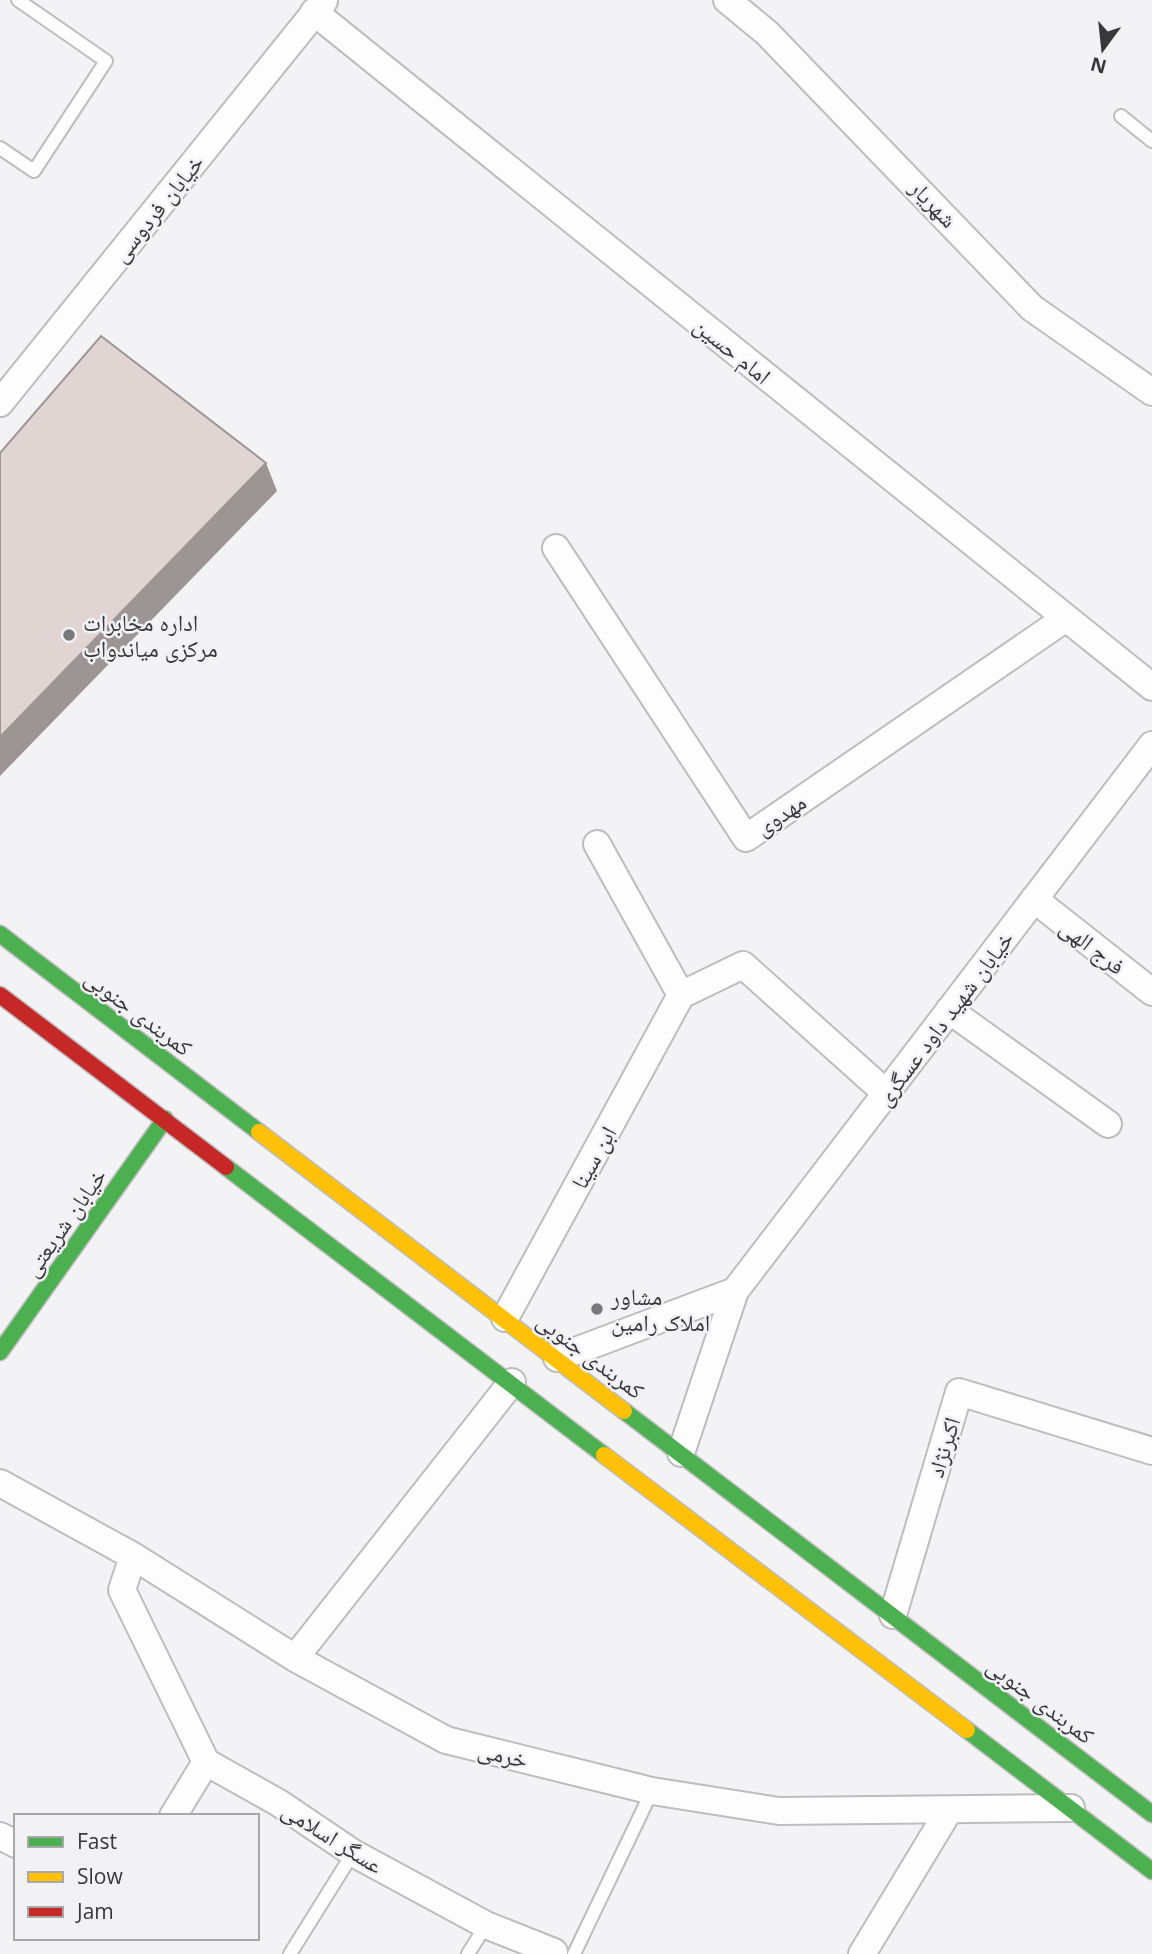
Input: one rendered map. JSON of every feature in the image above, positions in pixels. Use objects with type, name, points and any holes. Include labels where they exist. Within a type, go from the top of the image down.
[{"type":"main road","name":"کمربندی جنوبی","points":[[0,934],[188,1085],[505,1318],[1152,1814]]},
{"type":"main road","points":[[0,995],[169,1114],[512,1382],[1152,1871]]},
{"type":"main road","name":"خیابان شریعتی","points":[[0,1352],[169,1114]]},
{"type":"street","name":"شهریار","points":[[727,0],[767,33],[1032,308],[1152,392]]},
{"type":"street","name":"خیابان فردوسی","points":[[0,403],[319,6]]},
{"type":"street","name":"امام حسین","points":[[319,6],[1152,687]]},
{"type":"street","name":"مهدوی","points":[[556,548],[746,838],[1066,618]]},
{"type":"street","name":"خیابان شهید داود عسگری","points":[[736,1291],[1152,745]]},
{"type":"street","points":[[597,844],[681,995],[743,965],[886,1093]]},
{"type":"street","name":"فرج الهی","points":[[1034,900],[1152,992]]},
{"type":"street","name":"ابن سینا","points":[[505,1318],[681,995]]},
{"type":"street","points":[[949,1010],[1108,1124]]},
{"type":"street","points":[[556,1358],[736,1291]]},
{"type":"street","points":[[681,1453],[736,1291]]},
{"type":"street","points":[[295,1658],[512,1382]]},
{"type":"street","name":"اکبرنژاد","points":[[893,1615],[959,1392],[1152,1451]]},
{"type":"street","name":"خرمی","points":[[0,1483],[133,1556],[295,1658],[446,1740],[652,1791],[779,1811],[948,1812],[1070,1808]]},
{"type":"street","points":[[133,1556],[122,1590],[206,1762],[174,1814]]},
{"type":"street","name":"عسگر اسلامی","points":[[206,1762],[279,1803],[353,1853],[486,1925],[563,1953]]},
{"type":"street","points":[[862,1954],[948,1812]]},
{"type":"lane","points":[[0,149],[33,171],[106,61],[18,0]]},
{"type":"lane","points":[[1121,116],[1152,141]]},
{"type":"lane","points":[[563,1953],[652,1791]]},
{"type":"lane","points":[[290,1954],[353,1853]]},
{"type":"lane","points":[[468,1954],[486,1925]]},
{"type":"building","name":"اداره مخابرات مرکزی میاندواب","points":[[101,336],[266,463],[0,737],[0,453]]},
{"type":"traffic: fast","points":[[0,934],[259,1132]]},
{"type":"traffic: fast","points":[[0,1352],[165,1119]]},
{"type":"traffic: fast","points":[[226,1167],[604,1455]]},
{"type":"traffic: fast","points":[[624,1411],[1152,1814]]},
{"type":"traffic: fast","points":[[967,1730],[1152,1871]]},
{"type":"traffic: slow","points":[[259,1132],[624,1411]]},
{"type":"traffic: slow","points":[[604,1455],[967,1730]]},
{"type":"traffic: jam","points":[[0,995],[226,1167]]},
{"type":"place","name":"اداره مخابرات مرکزی میاندواب","points":[[69,635]]},
{"type":"place","name":"مشاور املاک رامین","points":[[597,1309]]}]
